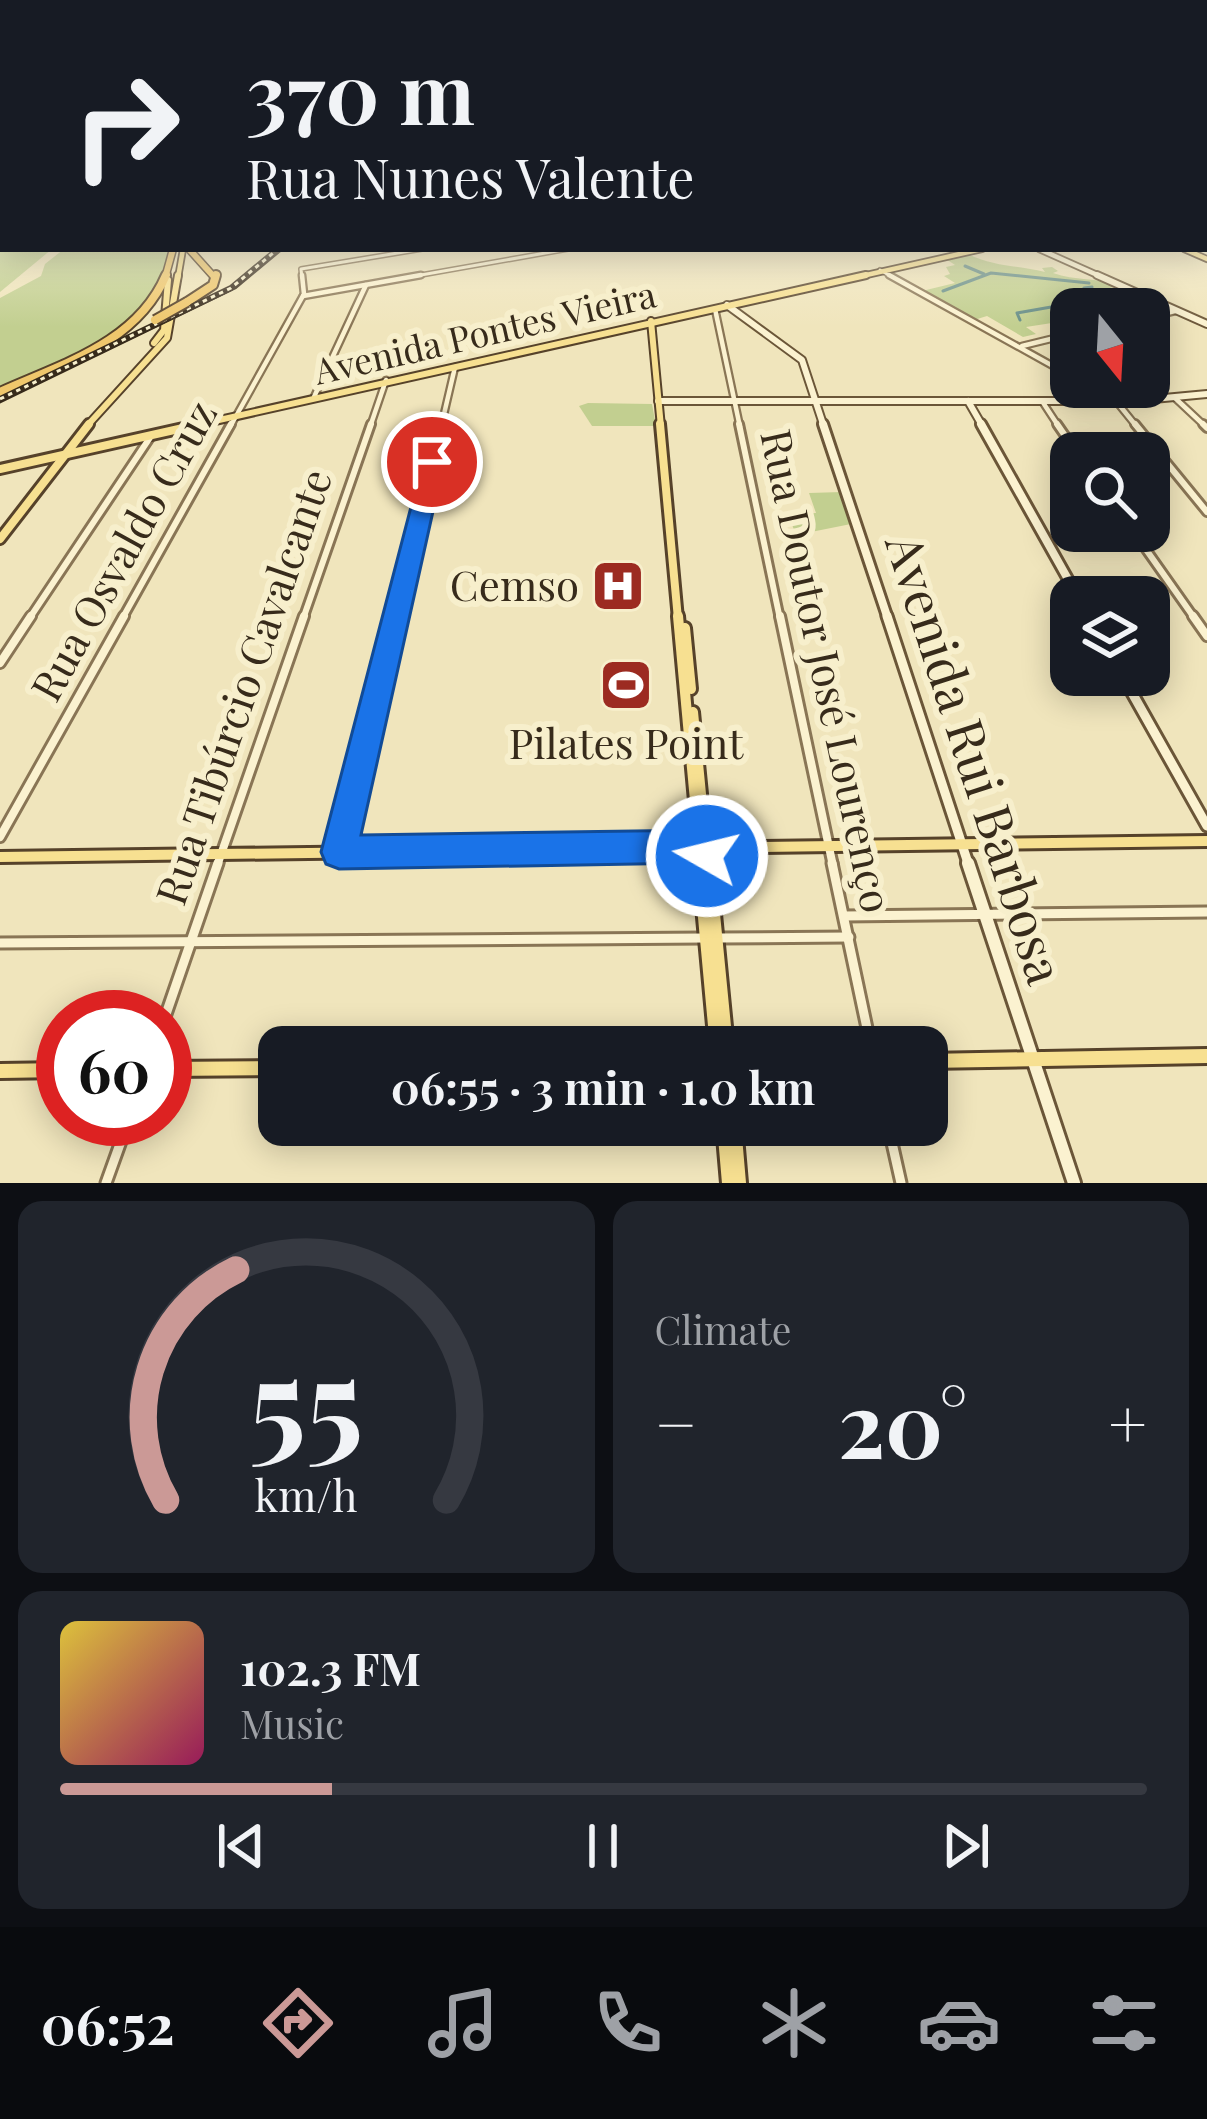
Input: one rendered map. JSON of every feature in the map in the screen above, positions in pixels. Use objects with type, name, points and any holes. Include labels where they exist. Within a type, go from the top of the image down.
[{"type":"highway","points":[[0,394],[124,331],[156,303],[168,280],[172,252]]},
{"type":"highway","points":[[0,394],[155,320],[213,285],[216,274],[185,252],[171,260]]},
{"type":"main road","points":[[111,392],[172,331],[185,252]]},
{"type":"main road","name":"Avenida Pontes Vieira","points":[[881,271],[960,252]]},
{"type":"main road","name":"Avenida Pontes Vieira","points":[[386,381],[968,252]]},
{"type":"main road","points":[[1046,252],[1207,324]]},
{"type":"main road","points":[[0,536],[164,330],[168,280]]},
{"type":"main road","name":"Avenida Pontes Vieira","points":[[0,467],[727,305]]},
{"type":"main road","name":"Avenida Rui Barbosa","points":[[727,305],[802,360],[1074,1183]]},
{"type":"main road","points":[[653,322],[723,1026]]},
{"type":"main road","points":[[1170,398],[1205,393]]},
{"type":"main road","points":[[1170,397],[1205,393]]},
{"type":"main road","points":[[968,400],[1066,576]]},
{"type":"main road","points":[[661,401],[1050,400]]},
{"type":"main road","points":[[1134,696],[1207,826]]},
{"type":"main road","points":[[0,857],[1207,841]]},
{"type":"main road","points":[[711,938],[715,1026]]},
{"type":"main road","points":[[948,1061],[1207,1056]]},
{"type":"main road","points":[[192,1069],[258,1068]]},
{"type":"main road","points":[[0,1071],[36,1070]]},
{"type":"main road","points":[[726,1146],[729,1183]]},
{"type":"main road","points":[[736,1146],[739,1183]]},
{"type":"street","points":[[403,252],[301,268],[303,296],[551,252]]},
{"type":"street","points":[[881,271],[1050,364]]},
{"type":"street","points":[[314,397],[366,285]]},
{"type":"street","name":"Rua Osvaldo Cruz","points":[[0,837],[303,296]]},
{"type":"street","name":"Rua Doutor José Lourenço","points":[[715,309],[867,1026]]},
{"type":"street","points":[[1170,312],[1176,311]]},
{"type":"street","points":[[1019,347],[1050,339]]},
{"type":"street","points":[[339,852],[454,367]]},
{"type":"street","name":"Rua Tibúrcio Cavalcante","points":[[174,990],[386,381]]},
{"type":"street","points":[[1175,398],[1207,428]]},
{"type":"street","points":[[1041,400],[1063,432]]},
{"type":"street","points":[[1121,408],[1207,512]]},
{"type":"street","points":[[0,662],[153,433]]},
{"type":"street","points":[[1148,552],[1207,637]]},
{"type":"street","points":[[844,916],[1207,912]]},
{"type":"street","points":[[0,943],[849,937]]},
{"type":"street","points":[[106,1183],[119,1146]]},
{"type":"street","points":[[893,1146],[901,1183]]},
{"type":"green space","points":[[0,252],[48,252],[0,292]]},
{"type":"green space","points":[[60,252],[168,252],[159,294],[118,333],[0,390],[0,298],[41,276],[45,264]]},
{"type":"green space","points":[[968,254],[1045,272],[1042,268],[1052,267],[1058,271],[1053,273],[1118,286],[1050,288],[1050,323],[1026,327],[1036,334],[1023,337],[987,316],[974,320],[922,291],[955,283],[944,276],[950,274],[946,267],[955,265],[946,259]]},
{"type":"green space","points":[[652,404],[656,426],[592,426],[579,406]]},
{"type":"green space","points":[[842,492],[851,524],[796,535],[788,514],[816,513],[809,493]]},
{"type":"waterway","points":[[965,266],[984,274]]},
{"type":"waterway","points":[[943,291],[991,273],[1089,283]]},
{"type":"waterway","points":[[1020,320],[1017,313],[1091,300],[1084,288],[1092,287]]},
{"type":"tram line","points":[[0,402],[235,288],[278,252]]},
{"type":"railway","points":[[0,399],[231,288],[274,252]]},
{"type":"place","name":"Cemso","points":[[618,586]]},
{"type":"place","name":"Pilates Point","points":[[626,685]]},
{"type":"route","points":[[432,462],[339,852],[706,847],[707,856]]}]
